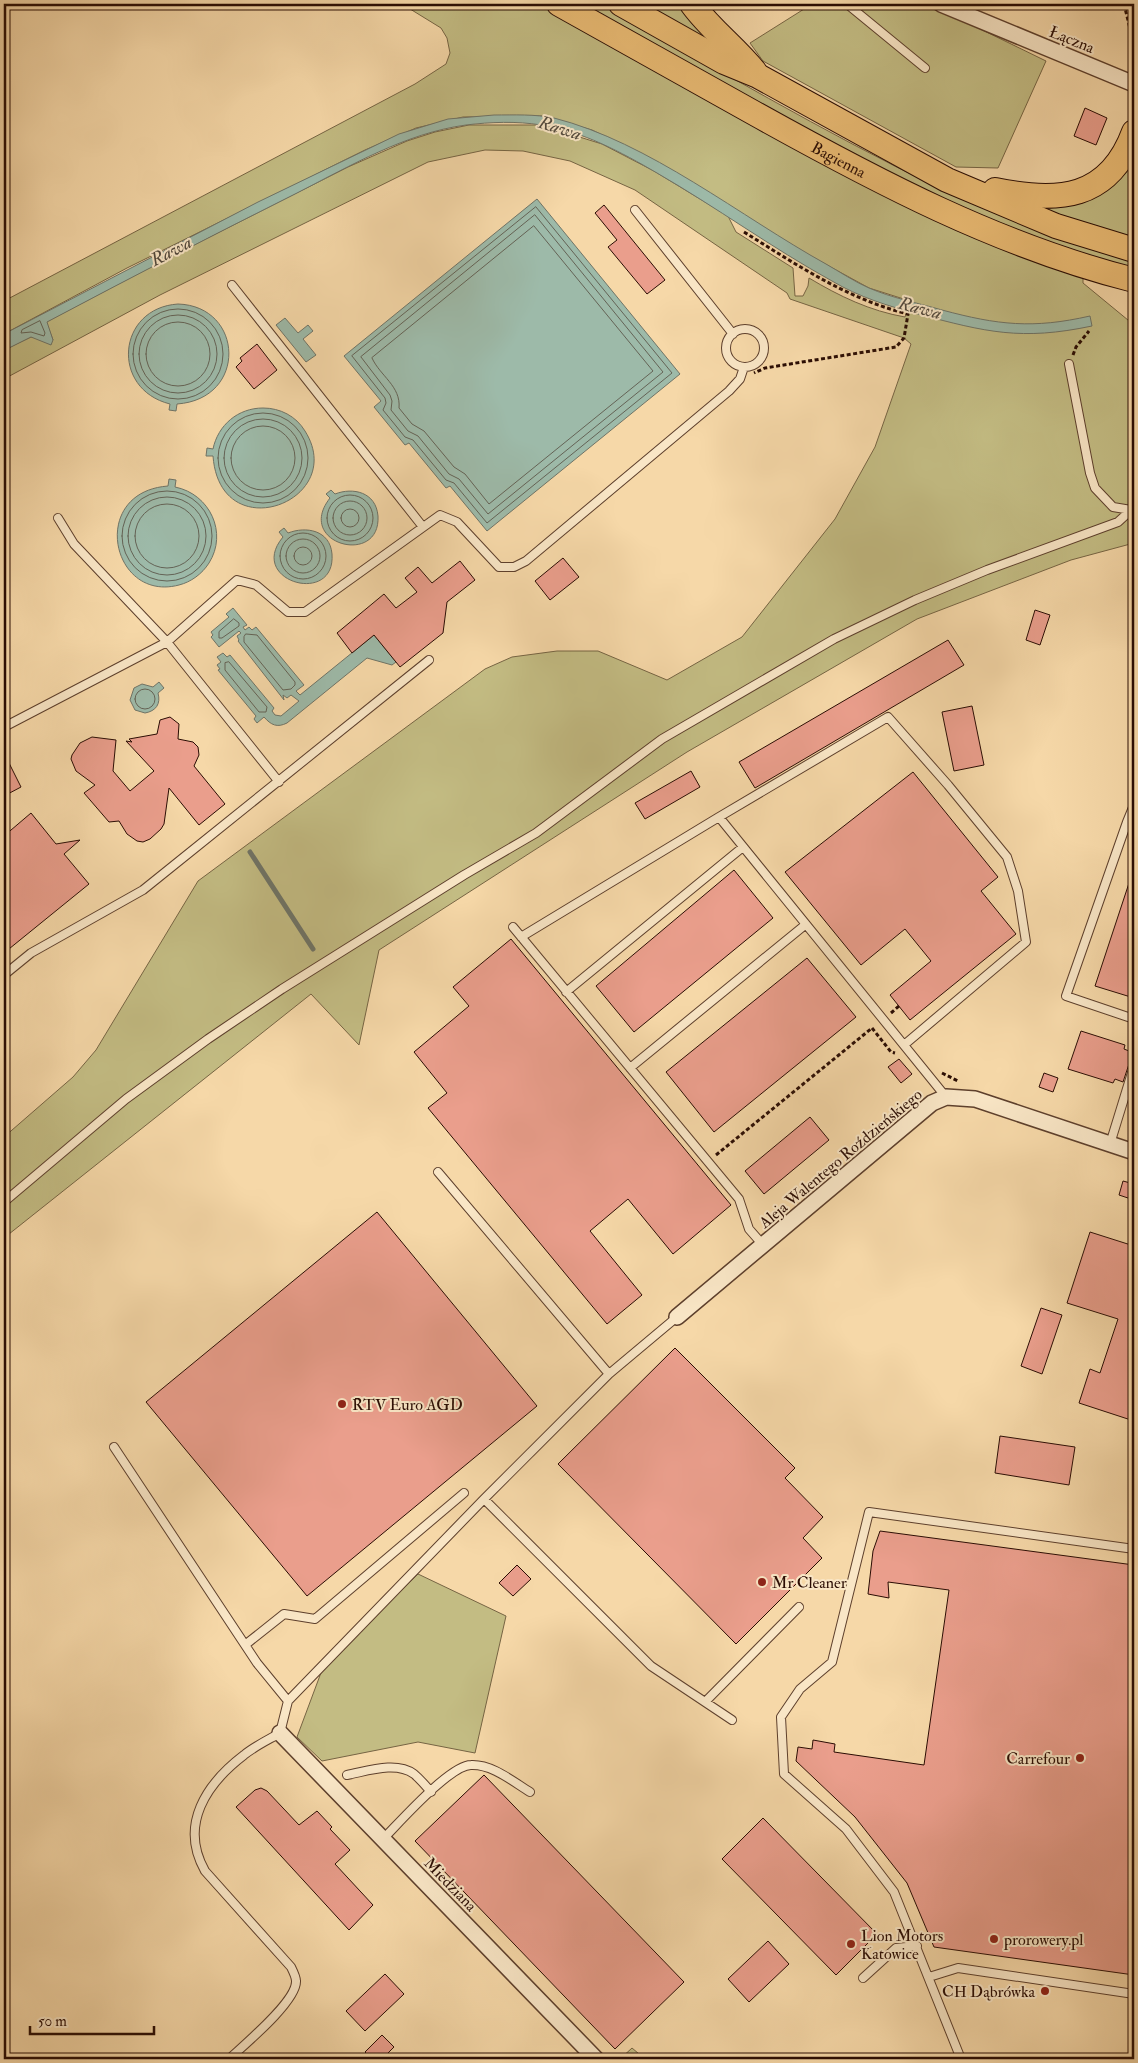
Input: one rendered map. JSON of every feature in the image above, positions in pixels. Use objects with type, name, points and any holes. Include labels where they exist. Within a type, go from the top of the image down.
[{"type":"main road","name":"Bagienna","points":[[559,4],[805,141],[950,215],[1071,262],[1134,280]]},
{"type":"main road","name":"Bagienna","points":[[621,4],[724,62],[758,76],[947,180],[1056,226],[1134,250]]},
{"type":"main road","points":[[692,4],[715,31],[741,54],[758,76]]},
{"type":"main road","points":[[947,180],[1023,196],[1051,197],[1079,192],[1100,181],[1118,165],[1134,132]]},
{"type":"street","name":"Łączna","points":[[941,4],[1131,77]]},
{"type":"street","name":"Aleja Walentego Roździeńskiego","points":[[677,1318],[932,1103],[946,1097],[975,1099],[1134,1152]]},
{"type":"street","name":"Miedziana","points":[[280,1733],[596,2059]]},
{"type":"lane","points":[[847,4],[925,68]]},
{"type":"lane","points":[[635,210],[733,334]]},
{"type":"lane","points":[[232,285],[423,527]]},
{"type":"lane","points":[[739,330],[752,331],[762,339],[764,346],[761,358],[756,363],[744,367],[732,362],[728,357],[727,344],[733,334],[739,330]]},
{"type":"lane","points":[[1069,364],[1090,473],[1095,488],[1113,507],[1133,510]]},
{"type":"lane","points":[[4,727],[167,642],[237,580],[256,585],[288,612],[305,612],[440,515],[457,522],[499,567],[514,567],[526,561],[729,391],[740,379],[744,367]]},
{"type":"lane","points":[[4,1202],[126,1099],[208,1038],[282,989],[464,876],[536,834],[662,739],[843,635],[915,600],[987,570],[1118,522],[1133,510]]},
{"type":"lane","points":[[58,518],[74,544],[167,642],[279,782]]},
{"type":"lane","points":[[4,975],[31,953],[143,890],[429,660]]},
{"type":"lane","points":[[521,937],[888,717],[948,784],[1007,857],[1018,891],[1026,942],[904,1045]]},
{"type":"lane","points":[[1134,805],[1131,823],[1066,996],[1134,1019]]},
{"type":"lane","points":[[719,817],[946,1097]]},
{"type":"lane","points":[[566,992],[743,847]]},
{"type":"lane","points":[[630,1068],[805,924]]},
{"type":"lane","points":[[513,927],[739,1199],[749,1229],[763,1245]]},
{"type":"lane","points":[[1110,1144],[1134,1066]]},
{"type":"lane","points":[[438,1172],[609,1374]]},
{"type":"lane","points":[[229,2059],[284,2006],[292,1994],[296,1982],[291,1967],[204,1871],[194,1842],[194,1820],[201,1803],[223,1774],[244,1755],[280,1733],[288,1701],[484,1499],[609,1374],[677,1318]]},
{"type":"lane","points":[[114,1447],[245,1645],[288,1701]]},
{"type":"lane","points":[[245,1645],[284,1614],[315,1620],[464,1493]]},
{"type":"lane","points":[[484,1499],[651,1666],[732,1720]]},
{"type":"lane","points":[[960,2059],[929,1976],[894,1892],[846,1829],[784,1774],[782,1717],[800,1689],[832,1662],[869,1512],[1134,1549]]},
{"type":"lane","points":[[705,1702],[799,1606]]},
{"type":"lane","points":[[383,1839],[452,1773],[470,1765],[491,1768],[530,1792]]},
{"type":"lane","points":[[347,1775],[389,1768],[402,1768],[414,1774],[431,1792]]},
{"type":"lane","points":[[863,1978],[896,1948],[917,1946]]},
{"type":"lane","points":[[929,1976],[958,1968],[1134,1994]]},
{"type":"path","points":[[1124,4],[1134,40],[1131,77]]},
{"type":"path","points":[[740,379],[765,368],[896,347],[904,338],[908,314],[883,308],[838,289],[744,232]]},
{"type":"path","points":[[1069,364],[1076,347],[1089,331]]},
{"type":"path","points":[[707,1161],[899,1006]]},
{"type":"shaded area","points":[[402,4],[538,4],[839,171],[1083,276],[1083,283],[1134,325],[1134,543],[1071,560],[917,619],[687,752],[379,950],[359,1045],[311,994],[4,1238],[4,1137],[73,1077],[96,1050],[198,881],[485,669],[512,657],[557,651],[598,651],[667,680],[742,637],[835,519],[875,447],[911,344],[904,338],[790,299],[787,293],[635,190],[570,161],[523,151],[485,150],[428,162],[160,295],[4,379],[4,350],[31,337],[53,340],[46,322],[348,167],[407,141],[435,132],[469,125],[541,125],[602,144],[654,171],[728,216],[736,232],[793,268],[795,296],[803,296],[808,286],[809,278],[855,302],[879,311],[905,317],[910,301],[869,288],[783,241],[657,162],[592,130],[542,116],[463,117],[416,128],[365,150],[127,268],[4,334],[4,301],[415,84],[446,64],[450,53],[447,38],[441,28]]},
{"type":"shaded area","points":[[581,4],[600,4],[811,122],[939,188],[1134,261],[1134,270],[1007,228],[883,171]]},
{"type":"shaded area","points":[[639,4],[682,4],[716,45]]},
{"type":"shaded area","points":[[812,4],[929,4],[1046,61],[998,168],[956,167],[763,61],[750,43]]},
{"type":"shaded area","points":[[1129,166],[1134,193],[1134,240],[1057,215],[1046,209],[1067,205]]},
{"type":"shaded area","points":[[418,1574],[506,1616],[475,1753],[418,1742],[322,1761],[297,1737],[325,1662]]},
{"type":"shaded area","points":[[632,2048],[645,2059],[620,2059]]},
{"type":"water","name":"Rawa","points":[[494,115],[532,115],[554,118],[589,129],[625,144],[694,182],[848,277],[878,292],[942,310],[998,322],[1016,324],[1051,323],[1090,316],[1092,326],[1067,331],[1024,334],[984,330],[885,304],[842,287],[679,186],[615,150],[586,137],[556,128],[504,122],[444,129],[422,135],[379,152],[47,322],[53,340],[51,345],[31,337],[7,349],[4,344],[4,334],[258,202],[399,134],[448,119]]},
{"type":"water","points":[[537,199],[680,374],[487,531],[450,486],[446,488],[409,443],[405,445],[374,407],[381,401],[344,356]]},
{"type":"water","points":[[178,304],[200,309],[216,320],[225,335],[229,353],[226,371],[216,387],[200,398],[177,404],[176,411],[169,410],[170,404],[151,396],[137,383],[130,367],[129,350],[133,333],[143,319],[158,309]]},
{"type":"water","points":[[285,318],[298,333],[308,325],[313,331],[303,339],[316,355],[306,362],[276,325]]},
{"type":"water","points":[[263,408],[281,411],[297,421],[305,431],[314,456],[310,478],[297,494],[278,505],[257,508],[237,502],[221,485],[213,456],[206,456],[207,448],[213,449],[219,432],[224,425],[245,411]]},
{"type":"water","points":[[169,479],[176,480],[175,487],[187,491],[206,506],[216,528],[217,539],[209,563],[196,577],[179,585],[156,586],[137,578],[125,563],[118,544],[118,525],[126,507],[143,493],[168,486]]},
{"type":"water","points":[[331,490],[335,494],[349,491],[362,493],[373,501],[378,516],[375,532],[367,541],[355,545],[342,543],[330,537],[323,527],[322,514],[330,498],[326,494]]},
{"type":"water","points":[[284,528],[288,533],[309,530],[322,535],[327,540],[332,554],[330,570],[321,580],[308,584],[295,582],[283,576],[276,566],[275,553],[283,537],[279,532]]},
{"type":"water","points":[[233,608],[247,625],[243,627],[245,630],[249,627],[252,630],[256,627],[304,685],[296,691],[300,695],[374,635],[396,662],[392,665],[367,658],[287,723],[274,725],[264,717],[257,723],[254,719],[256,716],[218,670],[220,669],[217,665],[221,662],[217,657],[223,653],[227,657],[230,655],[274,708],[272,711],[275,715],[281,716],[299,701],[291,695],[287,698],[283,695],[284,700],[238,641],[237,636],[241,633],[239,631],[219,647],[211,637],[213,635],[211,632],[229,617],[226,614]]},
{"type":"water","points":[[159,682],[164,688],[158,693],[159,700],[157,706],[152,711],[145,713],[135,710],[130,700],[134,688],[142,684],[153,687]]},
{"type":"building","points":[[1085,108],[1107,118],[1096,145],[1074,136]]},
{"type":"building","points":[[604,205],[665,280],[647,294],[608,247],[617,240],[595,213]]},
{"type":"building","points":[[257,344],[277,370],[254,389],[236,367],[242,361],[240,358]]},
{"type":"building","points":[[563,558],[579,577],[550,600],[535,581]]},
{"type":"building","points":[[460,561],[475,580],[447,602],[443,633],[400,667],[374,635],[352,653],[337,633],[384,594],[396,608],[417,592],[405,578],[418,567],[432,583]]},
{"type":"building","points":[[1035,610],[1050,615],[1040,645],[1026,640]]},
{"type":"building","points":[[948,640],[964,665],[755,788],[739,762]]},
{"type":"building","points":[[972,706],[984,765],[954,771],[942,712]]},
{"type":"building","points":[[170,717],[179,724],[178,739],[193,742],[198,747],[199,755],[194,766],[225,804],[199,825],[169,788],[164,824],[161,829],[150,839],[143,842],[137,841],[127,834],[119,821],[109,822],[84,793],[95,785],[76,771],[71,759],[72,755],[80,743],[92,737],[116,740],[113,771],[130,791],[154,771],[126,741],[132,742],[129,739],[157,734],[160,720]]},
{"type":"building","points":[[4,753],[21,787],[4,796]]},
{"type":"building","points":[[691,771],[700,787],[645,819],[635,803]]},
{"type":"building","points":[[913,772],[998,877],[981,891],[1016,934],[910,1020],[890,995],[931,961],[905,929],[861,965],[785,872]]},
{"type":"building","points":[[31,813],[56,844],[80,840],[64,854],[89,884],[4,953],[4,836]]},
{"type":"building","points":[[734,870],[773,918],[634,1032],[596,986]]},
{"type":"building","points":[[1132,874],[1134,874],[1134,998],[1095,986]]},
{"type":"building","points":[[511,939],[731,1205],[673,1254],[628,1199],[590,1231],[642,1295],[607,1324],[428,1108],[447,1093],[414,1052],[469,1006],[453,987]]},
{"type":"building","points":[[807,958],[856,1017],[714,1132],[666,1072]]},
{"type":"building","points":[[1081,1031],[1125,1045],[1124,1049],[1134,1053],[1134,1061],[1129,1064],[1123,1082],[1115,1079],[1113,1083],[1068,1069]]},
{"type":"building","points":[[899,1059],[912,1074],[901,1083],[888,1067]]},
{"type":"building","points":[[1044,1073],[1058,1078],[1053,1092],[1039,1087]]},
{"type":"building","points":[[810,1117],[829,1140],[764,1194],[745,1171]]},
{"type":"building","points":[[1123,1181],[1134,1184],[1134,1200],[1119,1195]]},
{"type":"building","name":"RTV Euro AGD","points":[[377,1212],[537,1406],[307,1596],[146,1402]]},
{"type":"building","points":[[1090,1232],[1134,1246],[1134,1421],[1079,1403],[1090,1369],[1100,1373],[1118,1319],[1067,1303]]},
{"type":"building","points":[[1041,1308],[1062,1315],[1042,1374],[1021,1366]]},
{"type":"building","points":[[675,1348],[795,1468],[785,1478],[823,1517],[803,1538],[822,1558],[736,1644],[558,1464]]},
{"type":"building","points":[[1000,1436],[1075,1447],[1069,1485],[995,1473]]},
{"type":"building","points":[[880,1531],[1134,1565],[1134,1975],[934,1947],[907,1883],[855,1817],[796,1761],[798,1747],[812,1749],[813,1740],[835,1744],[834,1752],[924,1765],[949,1590],[888,1582],[889,1598],[868,1594],[873,1551]]},
{"type":"building","points":[[517,1565],[531,1579],[513,1596],[499,1583]]},
{"type":"building","points":[[484,1775],[684,1982],[615,2049],[415,1841]]},
{"type":"building","points":[[261,1788],[267,1791],[299,1825],[317,1811],[332,1827],[330,1829],[350,1850],[335,1864],[373,1905],[349,1930],[236,1807],[255,1790]]},
{"type":"building","points":[[763,1818],[877,1934],[836,1975],[722,1859]]},
{"type":"building","points":[[768,1941],[789,1964],[749,2002],[728,1979]]},
{"type":"building","points":[[385,1974],[404,1994],[365,2031],[346,2011]]},
{"type":"building","points":[[382,2035],[394,2047],[382,2059],[372,2059],[365,2052]]},
{"type":"waterway","points":[[250,852],[313,949]]},
{"type":"place","name":"RTV Euro AGD","points":[[342,1404]]},
{"type":"place","name":"Mr Cleaner","points":[[762,1582]]},
{"type":"place","name":"Carrefour","points":[[1080,1758]]},
{"type":"place","name":"prorowery.pl","points":[[994,1939]]},
{"type":"place","name":"Lion Motors Katowice","points":[[851,1944]]},
{"type":"place","name":"CH Dąbrówka","points":[[1045,1991]]}]
